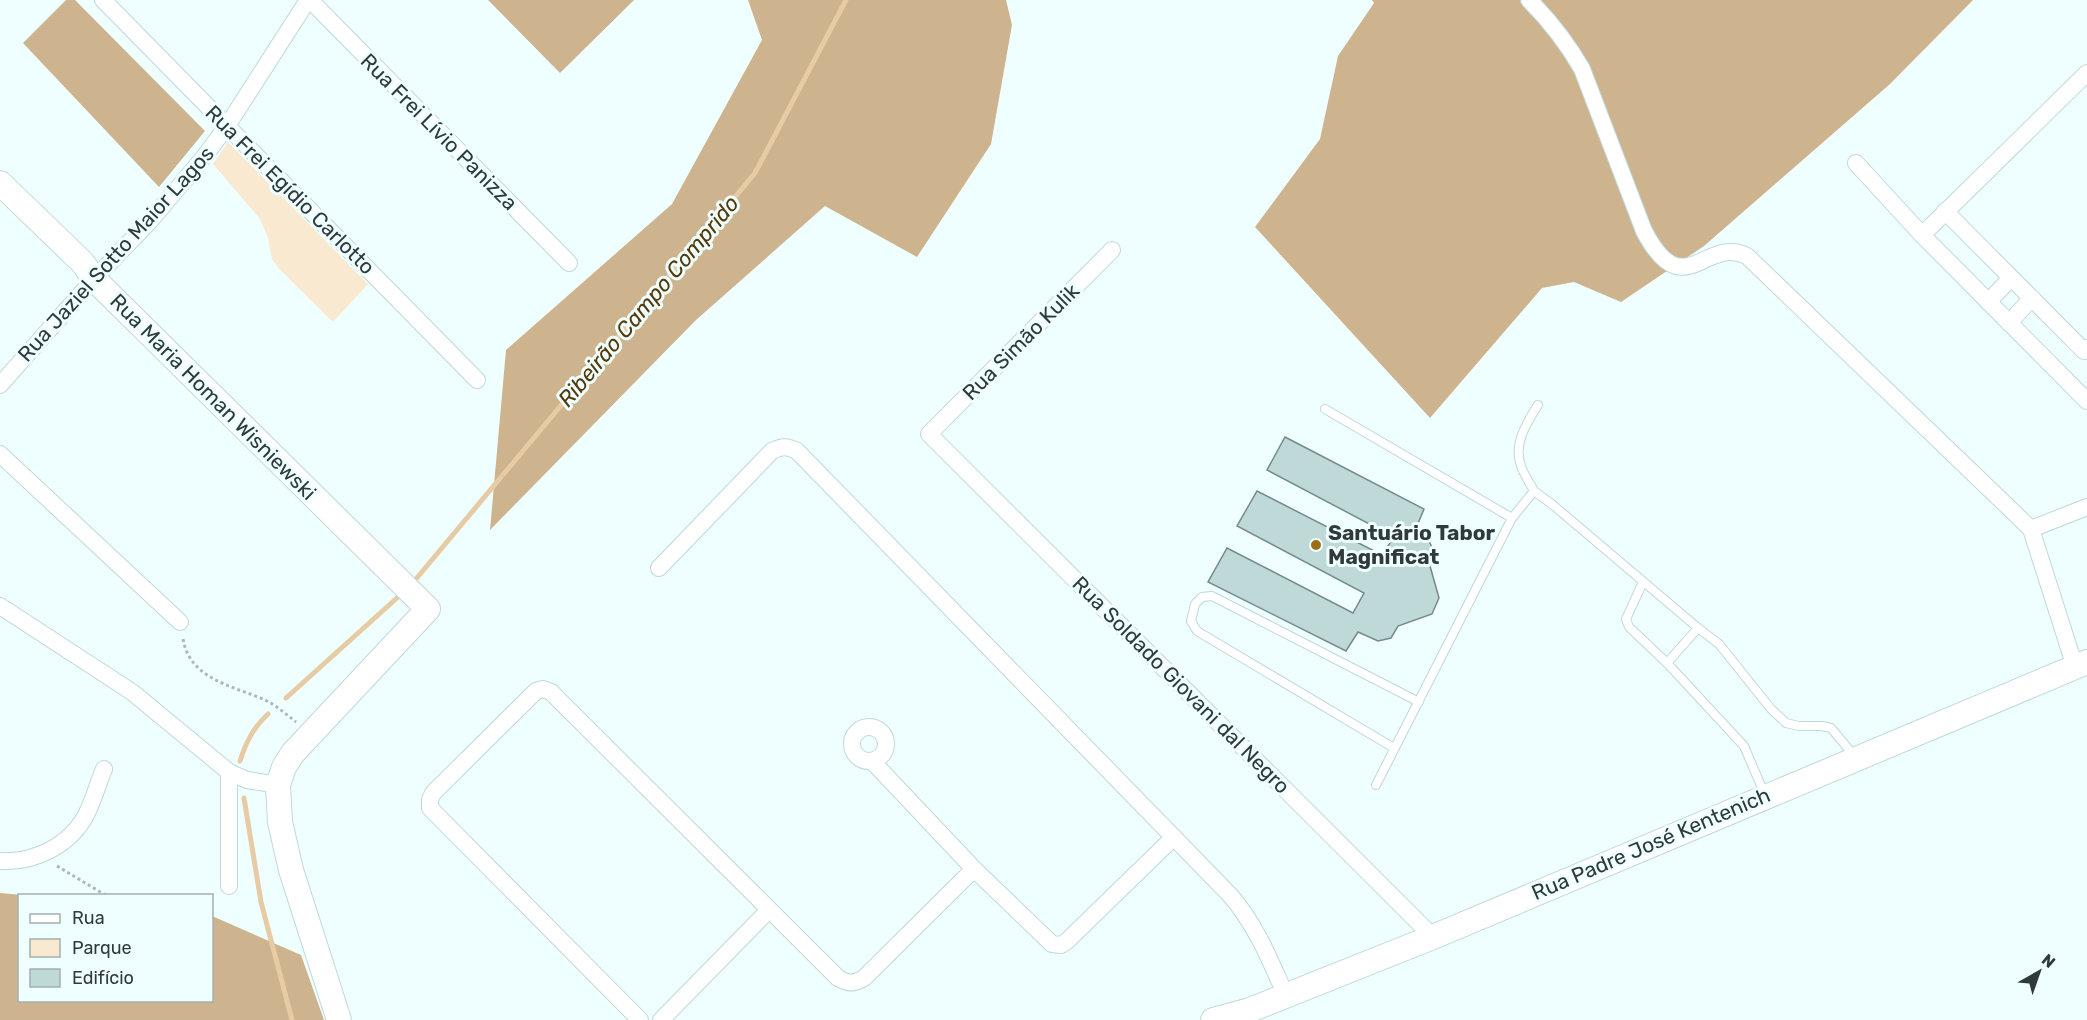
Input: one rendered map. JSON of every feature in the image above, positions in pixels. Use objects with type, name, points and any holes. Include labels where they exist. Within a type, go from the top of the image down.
[{"type":"street","name":"Rua Frei Egídio Carlotto","points":[[103,0],[477,380]]},
{"type":"street","name":"Rua Jaziel Sotto Maior Lagos","points":[[0,385],[179,188],[228,126],[309,0]]},
{"type":"street","name":"Rua Frei Lívio Panizza","points":[[309,0],[569,263]]},
{"type":"street","points":[[1529,0],[1553,25],[1582,69],[1644,231],[1654,250],[1668,263],[1683,268],[1728,251],[1747,256],[2031,529],[2081,665]]},
{"type":"street","points":[[1922,235],[2087,73]]},
{"type":"street","points":[[1856,163],[1922,235],[2087,401]]},
{"type":"street","name":"Rua Maria Homan Wisniewski","points":[[0,183],[83,262],[94,279],[428,609],[311,734]]},
{"type":"street","points":[[1946,212],[2084,351],[2087,348]]},
{"type":"street","name":"Rua Simão Kulik","points":[[929,434],[1112,250]]},
{"type":"street","points":[[1988,302],[2011,278]]},
{"type":"street","points":[[2009,323],[2031,298]]},
{"type":"street","name":"Rua Soldado Giovani dal Negro","points":[[929,434],[1433,936]]},
{"type":"street","points":[[659,568],[772,452],[780,447],[790,447],[797,451],[1244,911],[1257,931],[1286,996]]},
{"type":"street","points":[[0,454],[180,622]]},
{"type":"street","points":[[2031,529],[2087,507]]},
{"type":"street","points":[[0,606],[132,692],[229,772],[247,780],[278,785]]},
{"type":"street","name":"Rua Padre José Kentenich","points":[[1213,1020],[1250,1010],[1433,936],[2081,665]]},
{"type":"street","points":[[640,1020],[430,808],[433,793],[536,691],[543,689],[551,693],[838,978],[846,983],[855,983],[864,978],[974,869]]},
{"type":"street","points":[[311,734],[293,753],[278,785],[280,822],[289,861],[339,1020]]},
{"type":"street","points":[[873,761],[974,869],[1043,938],[1052,944],[1060,945],[1067,941],[1174,837]]},
{"type":"street","points":[[0,861],[40,856],[54,849],[81,824],[104,769]]},
{"type":"street","points":[[229,772],[229,886]]},
{"type":"street","points":[[661,1020],[769,910]]},
{"type":"lane","points":[[1538,405],[1523,429],[1519,449],[1520,465],[1534,491],[1719,644],[1771,709],[1786,723],[1831,728],[1856,759]]},
{"type":"lane","points":[[1325,410],[1512,518]]},
{"type":"lane","points":[[1376,785],[1512,518],[1534,491]]},
{"type":"lane","points":[[1643,582],[1626,620],[1629,627],[1667,663],[1744,746],[1766,796]]},
{"type":"lane","points":[[1394,748],[1197,631],[1191,621],[1195,604],[1202,597],[1212,596],[1419,702]]},
{"type":"lane","points":[[1667,663],[1698,628]]},
{"type":"path","points":[[180,622],[184,645],[190,658],[201,671],[232,689],[267,701],[311,734]]},
{"type":"path","points":[[40,856],[104,894]]},
{"type":"green space","points":[[228,142],[368,284],[333,322],[279,269],[272,259],[268,238],[260,219],[213,164]]},
{"type":"shaded area","points":[[66,0],[75,0],[205,131],[159,187],[23,43]]},
{"type":"shaded area","points":[[488,0],[634,0],[560,73]]},
{"type":"shaded area","points":[[748,0],[1006,0],[1012,25],[991,144],[917,257],[825,206],[696,320],[490,530],[506,350],[672,204],[762,40]]},
{"type":"shaded area","points":[[1372,0],[1973,0],[1890,84],[1704,246],[1621,302],[1574,282],[1542,288],[1430,418],[1255,227],[1320,139],[1338,56],[1374,3]]},
{"type":"shaded area","points":[[0,893],[18,895],[18,1002],[213,1002],[213,916],[301,955],[324,1020],[0,1020]]},
{"type":"building","name":"Santuário Tabor Magnificat","points":[[1285,437],[1424,509],[1414,533],[1429,541],[1436,556],[1430,566],[1439,598],[1432,614],[1398,626],[1391,638],[1378,641],[1358,632],[1346,651],[1208,582],[1227,548],[1353,613],[1364,593],[1237,526],[1257,491],[1382,555],[1394,537],[1267,470]]},
{"type":"waterway","name":"Ribeirão Campo Comprido","points":[[416,579],[755,173],[846,0]]},
{"type":"waterway","name":"Ribeirão Campo Comprido","points":[[286,698],[398,597]]},
{"type":"waterway","name":"Ribeirão Campo Comprido","points":[[240,761],[251,736],[268,714]]},
{"type":"waterway","name":"Ribeirão Campo Comprido","points":[[244,798],[261,902],[292,1020]]},
{"type":"place","name":"Santuário Tabor Magnificat","points":[[1316,545]]}]
